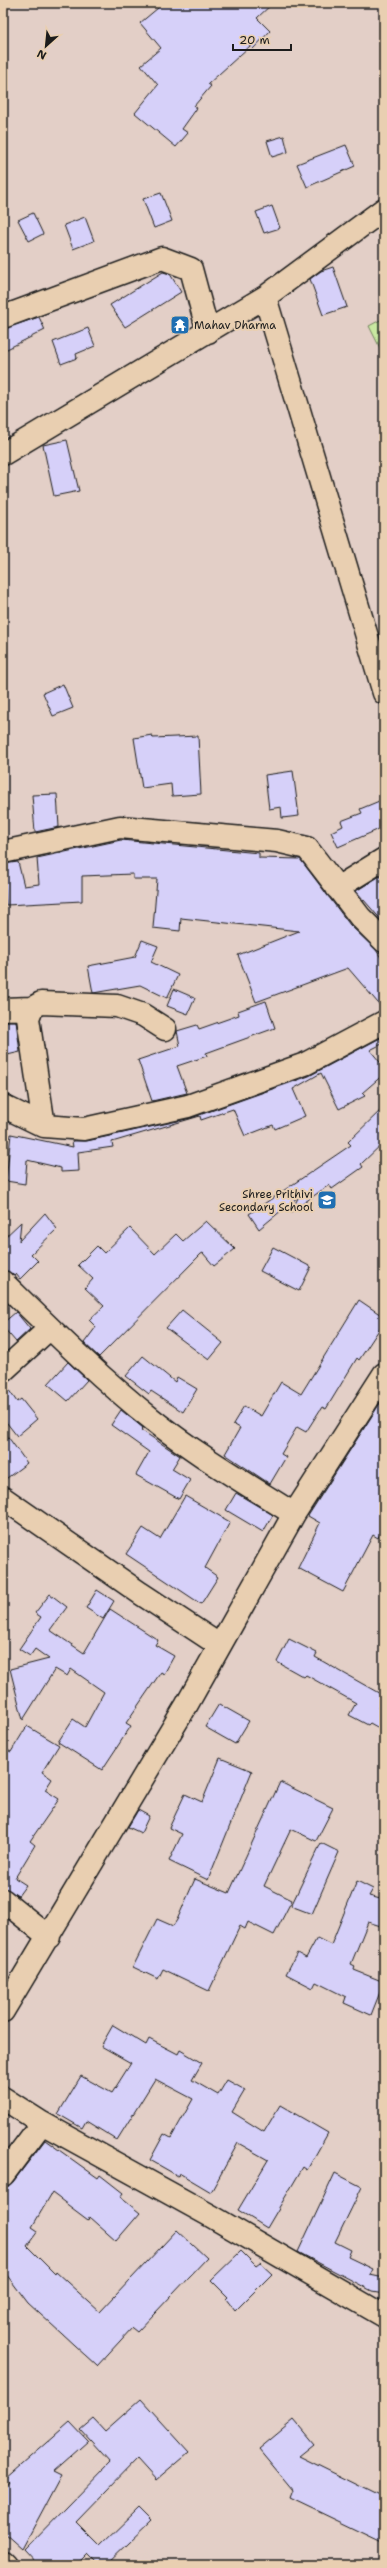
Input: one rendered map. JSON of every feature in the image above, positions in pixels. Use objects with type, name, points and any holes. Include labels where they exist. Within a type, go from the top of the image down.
[{"type":"street","points":[[3,454],[265,297],[384,209]]},
{"type":"street","points":[[3,317],[162,258],[190,270],[208,332]]},
{"type":"street","points":[[265,297],[384,693]]},
{"type":"street","points":[[3,852],[120,826],[278,841],[307,848],[360,917],[384,941]]},
{"type":"street","points":[[337,888],[384,859]]},
{"type":"street","points":[[3,1009],[32,1008],[41,1003],[117,1006],[143,1015],[165,1029]]},
{"type":"street","points":[[32,1008],[28,1018],[44,1126]]},
{"type":"street","points":[[3,1106],[44,1126],[84,1129],[188,1106],[305,1064],[384,1022]]},
{"type":"street","points":[[3,1282],[50,1328],[153,1420],[218,1466],[294,1514]]},
{"type":"street","points":[[3,1370],[50,1328]]},
{"type":"street","points":[[3,2011],[49,1937],[186,1706],[294,1514],[384,1374]]},
{"type":"street","points":[[3,1498],[140,1593],[219,1645]]},
{"type":"street","points":[[3,1900],[49,1937]]},
{"type":"street","points":[[3,2098],[42,2123],[211,2216],[384,2316]]},
{"type":"street","points":[[3,2175],[42,2123]]},
{"type":"street","points":[[3,2562],[6,2565]]},
{"type":"green space","points":[[384,318],[384,356],[369,326]]},
{"type":"building","points":[[164,3],[273,3],[257,18],[270,31],[253,49],[250,46],[208,84],[211,86],[194,106],[197,108],[182,129],[188,133],[176,147],[135,113],[158,85],[141,65],[161,48],[140,23]]},
{"type":"building","points":[[284,136],[288,152],[272,157],[267,141]]},
{"type":"building","points":[[346,145],[355,166],[307,187],[297,164]]},
{"type":"building","points":[[161,193],[172,221],[154,228],[143,199]]},
{"type":"building","points":[[272,206],[280,228],[264,233],[256,212]]},
{"type":"building","points":[[33,213],[43,234],[29,241],[18,220]]},
{"type":"building","points":[[85,217],[94,241],[73,249],[64,225]]},
{"type":"building","points":[[333,267],[347,307],[323,315],[310,279],[321,271]]},
{"type":"building","points":[[163,272],[170,274],[181,292],[125,327],[110,305]]},
{"type":"building","points":[[39,317],[45,330],[3,351],[3,329]]},
{"type":"building","points":[[88,328],[95,346],[76,354],[77,358],[61,364],[53,342]]},
{"type":"building","points":[[67,440],[79,491],[54,496],[43,445]]},
{"type":"building","points":[[63,684],[73,708],[53,716],[43,693]]},
{"type":"building","points":[[152,735],[153,738],[198,736],[201,794],[172,796],[171,784],[142,788],[134,738]]},
{"type":"building","points":[[293,771],[299,816],[282,818],[281,807],[269,809],[265,775]]},
{"type":"building","points":[[57,794],[59,827],[35,832],[32,795]]},
{"type":"building","points":[[384,799],[384,827],[338,847],[331,832],[343,826],[341,821],[362,813],[360,809]]},
{"type":"building","points":[[121,840],[259,853],[259,858],[300,859],[350,925],[376,950],[384,962],[384,1010],[348,968],[256,1002],[238,955],[299,931],[181,918],[180,931],[153,928],[157,879],[133,879],[133,874],[82,876],[82,901],[6,905],[3,864],[18,862],[24,886],[39,884],[37,858]]},
{"type":"building","points":[[380,876],[384,882],[384,923],[356,891]]},
{"type":"building","points":[[142,940],[158,946],[151,962],[178,975],[167,998],[140,985],[93,993],[88,966],[135,957]]},
{"type":"building","points":[[174,989],[195,998],[188,1014],[167,1006]]},
{"type":"building","points":[[266,1001],[275,1028],[206,1053],[207,1056],[177,1066],[187,1093],[152,1101],[138,1060],[180,1046],[177,1031],[197,1025],[199,1029],[239,1015],[238,1011]]},
{"type":"building","points":[[3,1021],[16,1021],[20,1052],[3,1056]]},
{"type":"building","points":[[384,1036],[384,1043],[370,1050],[384,1067],[384,1074],[362,1093],[365,1096],[339,1109],[321,1073],[293,1089],[305,1116],[275,1129],[273,1125],[245,1136],[233,1109],[201,1120],[200,1116],[112,1142],[113,1147],[78,1152],[79,1171],[61,1172],[61,1168],[27,1160],[25,1184],[6,1181],[11,1134],[73,1147],[72,1141],[87,1141],[191,1118],[309,1076]]},
{"type":"building","points":[[384,1107],[384,1142],[361,1164],[363,1167],[332,1189],[329,1185],[291,1212],[299,1196],[259,1229],[249,1214],[351,1145],[348,1142]]},
{"type":"building","points":[[45,1213],[57,1229],[31,1254],[38,1261],[20,1279],[16,1274],[15,1277],[3,1270],[3,1239],[21,1222],[19,1241]]},
{"type":"building","points":[[206,1221],[235,1249],[214,1266],[203,1253],[201,1254],[99,1357],[84,1343],[96,1327],[89,1320],[104,1306],[85,1288],[93,1279],[78,1265],[97,1246],[104,1253],[130,1228],[155,1254],[176,1234],[183,1241]]},
{"type":"building","points":[[273,1247],[311,1267],[299,1291],[260,1271]]},
{"type":"building","points":[[359,1300],[384,1317],[384,1322],[359,1360],[357,1358],[326,1409],[322,1407],[306,1432],[297,1427],[281,1454],[286,1457],[270,1484],[225,1454],[240,1428],[233,1424],[244,1406],[261,1416],[281,1382],[301,1394]]},
{"type":"building","points":[[182,1310],[223,1343],[209,1360],[166,1328]]},
{"type":"building","points":[[16,1312],[30,1329],[16,1342],[3,1327],[3,1323]]},
{"type":"building","points":[[143,1356],[175,1382],[177,1377],[197,1389],[183,1412],[151,1391],[149,1394],[126,1376]]},
{"type":"building","points":[[68,1362],[87,1380],[68,1401],[48,1384]]},
{"type":"building","points":[[4,1383],[17,1402],[21,1399],[37,1419],[17,1436],[3,1418]]},
{"type":"building","points":[[384,1397],[384,1526],[378,1538],[373,1535],[343,1592],[298,1568],[320,1523],[308,1516]]},
{"type":"building","points":[[121,1410],[143,1428],[141,1430],[180,1456],[172,1469],[190,1480],[179,1499],[136,1475],[149,1452],[111,1425]]},
{"type":"building","points":[[3,1430],[27,1463],[3,1481]]},
{"type":"building","points":[[236,1493],[273,1515],[263,1532],[226,1510]]},
{"type":"building","points":[[185,1496],[230,1522],[205,1568],[218,1577],[201,1604],[126,1554],[143,1528],[160,1539]]},
{"type":"building","points":[[97,1590],[114,1601],[103,1619],[86,1608]]},
{"type":"building","points":[[50,1594],[67,1607],[50,1630],[84,1653],[110,1609],[158,1640],[155,1645],[174,1656],[164,1674],[161,1672],[126,1723],[131,1726],[102,1770],[58,1742],[73,1719],[85,1727],[104,1692],[71,1669],[67,1676],[55,1669],[23,1720],[10,1669],[49,1659],[35,1649],[30,1656],[19,1649],[41,1617],[35,1613]]},
{"type":"building","points":[[289,1639],[317,1653],[315,1657],[384,1696],[378,1708],[384,1711],[384,1731],[370,1723],[368,1725],[349,1715],[356,1703],[306,1675],[304,1677],[277,1662]]},
{"type":"building","points":[[219,1704],[249,1721],[235,1744],[205,1727]]},
{"type":"building","points":[[27,1726],[59,1745],[42,1772],[52,1779],[45,1790],[59,1799],[30,1841],[35,1845],[15,1878],[26,1885],[18,1896],[3,1888],[3,1748],[11,1752]]},
{"type":"building","points":[[220,1758],[252,1771],[208,1880],[169,1861],[182,1834],[169,1828],[185,1794],[202,1802]]},
{"type":"building","points":[[280,1782],[333,1808],[316,1841],[291,1829],[264,1886],[292,1900],[274,1935],[248,1922],[245,1929],[240,1926],[209,1991],[163,1969],[158,1979],[133,1967],[157,1919],[173,1926],[195,1879],[229,1893]]},
{"type":"building","points":[[138,1810],[149,1816],[141,1833],[128,1827]]},
{"type":"building","points":[[321,1843],[339,1852],[312,1914],[291,1906]]},
{"type":"building","points":[[357,1881],[373,1889],[369,1896],[384,1900],[384,1927],[368,1922],[351,1964],[355,1966],[354,1970],[384,1982],[371,2015],[344,2003],[346,1997],[316,1982],[313,1988],[286,1974],[297,1953],[306,1958],[317,1938],[331,1945]]},
{"type":"building","points":[[113,2025],[146,2045],[149,2039],[178,2054],[180,2050],[202,2063],[192,2080],[218,2095],[227,2080],[245,2090],[232,2112],[264,2132],[280,2105],[328,2133],[307,2170],[303,2167],[267,2228],[238,2210],[268,2160],[238,2143],[211,2192],[179,2173],[178,2176],[150,2160],[164,2134],[171,2138],[193,2099],[155,2079],[117,2140],[86,2121],[82,2128],[58,2114],[81,2076],[112,2093],[131,2063],[101,2046]]},
{"type":"building","points":[[45,2140],[98,2178],[100,2175],[123,2193],[120,2197],[140,2213],[116,2241],[89,2217],[88,2220],[52,2193],[32,2227],[38,2231],[27,2246],[55,2274],[56,2272],[100,2312],[177,2230],[207,2258],[137,2332],[132,2328],[97,2366],[28,2303],[3,2270],[3,2187],[13,2182]]},
{"type":"building","points":[[335,2173],[362,2187],[335,2242],[351,2250],[348,2257],[373,2269],[370,2275],[384,2278],[384,2293],[372,2291],[298,2252]]},
{"type":"building","points":[[241,2251],[256,2266],[260,2263],[272,2274],[235,2311],[226,2299],[228,2297],[211,2280]]},
{"type":"building","points":[[141,2399],[189,2452],[156,2480],[137,2459],[76,2522],[100,2546],[139,2508],[152,2521],[106,2565],[98,2565],[87,2554],[76,2565],[38,2565],[24,2550],[110,2462],[81,2430],[94,2419],[105,2431]]},
{"type":"building","points":[[294,2420],[314,2444],[299,2456],[384,2498],[384,2543],[290,2498],[293,2490],[259,2449]]},
{"type":"building","points":[[70,2422],[88,2441],[53,2472],[61,2476],[22,2549],[3,2532],[3,2488],[9,2481],[6,2478]]},
{"type":"place","name":"Mahav Dharma","points":[[180,325]]},
{"type":"place","name":"Shree Prithivi Secondary School","points":[[327,1200]]}]
